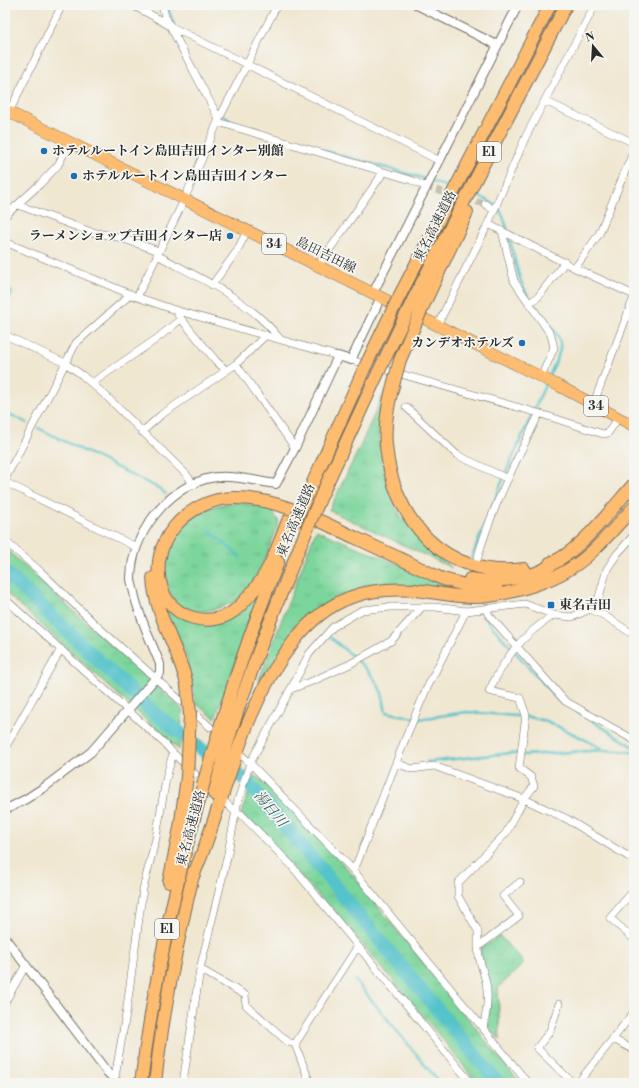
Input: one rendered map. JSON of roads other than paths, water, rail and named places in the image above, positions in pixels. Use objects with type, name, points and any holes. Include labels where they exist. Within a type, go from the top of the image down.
[{"type":"highway","name":"東名高速道路","points":[[141,1083],[151,1012],[196,777],[245,651],[291,523],[400,295],[550,5]]},
{"type":"highway","name":"東名高速道路","points":[[155,1083],[167,1001],[192,879],[221,794],[226,747],[272,616],[322,494],[378,373],[418,303],[521,92],[566,5]]},
{"type":"highway","points":[[418,303],[400,360],[387,414],[386,443],[388,462],[399,500],[408,516],[420,532],[434,545],[460,561],[480,568],[492,570],[533,568],[558,561]]},
{"type":"highway","points":[[151,1012],[168,886],[180,828],[196,777],[187,685],[180,660],[161,615],[154,593],[152,573],[160,537],[175,516],[188,505],[206,496],[238,492],[261,494],[281,499],[333,520],[441,571],[462,578],[480,581],[495,580],[520,577],[541,571],[558,561],[595,528],[634,484]]},
{"type":"highway","points":[[291,523],[261,580],[245,601],[234,611],[219,618],[198,619],[180,612],[167,600],[162,589],[158,570],[162,551],[167,538],[179,521],[195,508],[218,500],[233,498],[249,499],[274,504],[307,515],[440,578],[454,583],[483,589],[516,590]]},
{"type":"highway","points":[[221,794],[237,755],[245,727],[277,666],[299,635],[331,606],[354,596],[376,590],[407,590],[478,597],[493,596],[529,587],[572,568],[591,553],[634,507]]},
{"type":"main road","name":"島田吉田線","points":[[7,111],[377,295],[634,426]]},
{"type":"street","points":[[7,111],[62,5]]},
{"type":"street","points":[[132,5],[171,26],[440,160]]},
{"type":"street","points":[[162,5],[165,16],[219,119],[426,186]]},
{"type":"street","points":[[5,479],[64,363],[76,343],[134,296],[158,253],[184,200],[219,119],[277,5]]},
{"type":"street","points":[[417,5],[497,45]]},
{"type":"street","points":[[351,360],[377,295],[426,186],[518,5]]},
{"type":"street","points":[[437,326],[488,224],[526,136],[595,5]]},
{"type":"street","points":[[545,101],[634,143]]},
{"type":"street","points":[[5,216],[40,184],[58,165],[70,142]]},
{"type":"street","points":[[575,268],[599,234],[634,150]]},
{"type":"street","points":[[318,266],[383,173]]},
{"type":"street","points":[[485,204],[494,210]]},
{"type":"street","points":[[18,205],[91,232],[118,237],[158,253],[250,309],[270,327],[280,339]]},
{"type":"street","points":[[488,224],[634,296],[593,405]]},
{"type":"street","points":[[212,285],[237,252],[247,231]]},
{"type":"street","points":[[502,231],[514,280],[551,335],[554,348],[542,378]]},
{"type":"street","points":[[5,242],[134,296],[175,310],[529,411],[603,434],[608,433],[618,418]]},
{"type":"street","points":[[530,303],[536,298],[565,262]]},
{"type":"street","points":[[175,310],[180,319],[216,361],[226,370]]},
{"type":"street","points":[[92,383],[154,340],[180,319]]},
{"type":"street","points":[[5,334],[64,363],[82,375],[106,396],[186,474],[194,485]]},
{"type":"street","points":[[142,432],[161,415],[236,364],[266,335]]},
{"type":"street","points":[[5,810],[46,786],[91,752],[160,673],[160,664],[137,607],[131,578],[136,547],[145,529],[158,511],[174,496],[207,479],[225,477],[276,484],[295,448],[338,356]]},
{"type":"street","points":[[236,364],[295,448]]},
{"type":"street","points":[[406,407],[457,455],[507,479]]},
{"type":"street","points":[[477,560],[483,535],[507,479],[538,414]]},
{"type":"street","points":[[5,482],[136,547]]},
{"type":"street","points":[[183,1083],[200,968],[227,858],[238,800],[250,765],[309,654],[333,628],[362,610],[391,607],[435,607],[466,610],[525,604],[554,615],[572,617],[590,609],[599,596],[607,569],[617,554],[634,535]]},
{"type":"street","points":[[5,541],[41,572],[96,626],[156,678],[213,732]]},
{"type":"street","points":[[5,599],[129,709],[164,742],[196,777]]},
{"type":"street","points":[[291,689],[352,663],[391,641],[422,607]]},
{"type":"street","points":[[486,609],[488,614],[516,647],[566,701],[634,740]]},
{"type":"street","points":[[590,609],[605,616],[634,635]]},
{"type":"street","points":[[353,870],[358,863],[416,713],[466,610]]},
{"type":"street","points":[[483,1028],[486,1012],[487,989],[478,955],[478,931],[458,896],[458,883],[506,833],[524,799],[534,786],[531,777],[519,768],[526,718],[520,698],[489,691],[500,668],[521,640],[537,626],[554,615]]},
{"type":"street","points":[[5,748],[61,649]]},
{"type":"street","points":[[115,1082],[143,889],[156,838],[166,779],[173,753]]},
{"type":"street","points":[[237,755],[250,765],[353,870],[528,1083]]},
{"type":"street","points":[[396,763],[412,770],[434,766],[524,799],[567,819],[634,860]]},
{"type":"street","points":[[221,794],[235,812],[241,814],[291,865],[471,1083]]},
{"type":"street","points":[[478,947],[519,916],[503,896],[520,882]]},
{"type":"street","points":[[633,935],[610,918],[634,890]]},
{"type":"street","points":[[5,938],[115,1082]]},
{"type":"street","points":[[295,1044],[358,946]]},
{"type":"street","points":[[5,1002],[26,965]]},
{"type":"street","points":[[200,968],[245,995],[246,1005],[288,1042],[295,1044]]},
{"type":"street","points":[[560,1004],[550,1031],[537,1048],[573,1083]]},
{"type":"street","points":[[578,1083],[634,1012]]},
{"type":"street","points":[[613,1039],[634,1050]]},
{"type":"street","points":[[295,1044],[310,1083]]},
{"type":"waterway","points":[[167,5],[174,25]]},
{"type":"waterway","points":[[223,115],[235,124]]},
{"type":"waterway","points":[[322,150],[426,179],[447,187]]},
{"type":"waterway","points":[[475,196],[491,202],[502,214],[519,277],[524,288],[534,306],[553,329],[559,339],[560,351],[549,377]]},
{"type":"waterway","points":[[5,282],[12,293],[5,308]]},
{"type":"waterway","points":[[471,559],[506,472],[546,383]]},
{"type":"waterway","points":[[5,412],[27,423]]},
{"type":"waterway","points":[[38,428],[160,489],[166,494]]},
{"type":"waterway","points":[[209,530],[240,557]]},
{"type":"waterway","name":"湯日川","points":[[5,572],[153,712],[201,749],[243,778],[271,809],[498,1083]]},
{"type":"waterway","points":[[483,616],[558,700],[564,703]]},
{"type":"waterway","points":[[331,638],[372,675],[382,693],[386,712],[419,719],[467,712],[529,717],[546,721],[604,750]]},
{"type":"waterway","points":[[578,712],[634,747]]},
{"type":"waterway","points":[[427,762],[511,753],[525,755],[604,750],[634,752]]},
{"type":"waterway","points":[[355,980],[440,1083]]},
{"type":"tunnel","points":[[426,187],[485,204]]},
{"type":"place","name":"ホテルルートイン島田吉田インター別館","points":[[44,151]]},
{"type":"place","name":"ホテルルートイン島田吉田インター","points":[[74,176]]},
{"type":"place","name":"ラーメンショップ吉田インター店","points":[[230,236]]},
{"type":"place","name":"カンデオホテルズ","points":[[522,343]]},
{"type":"place","name":"東名吉田","points":[[551,605]]}]
